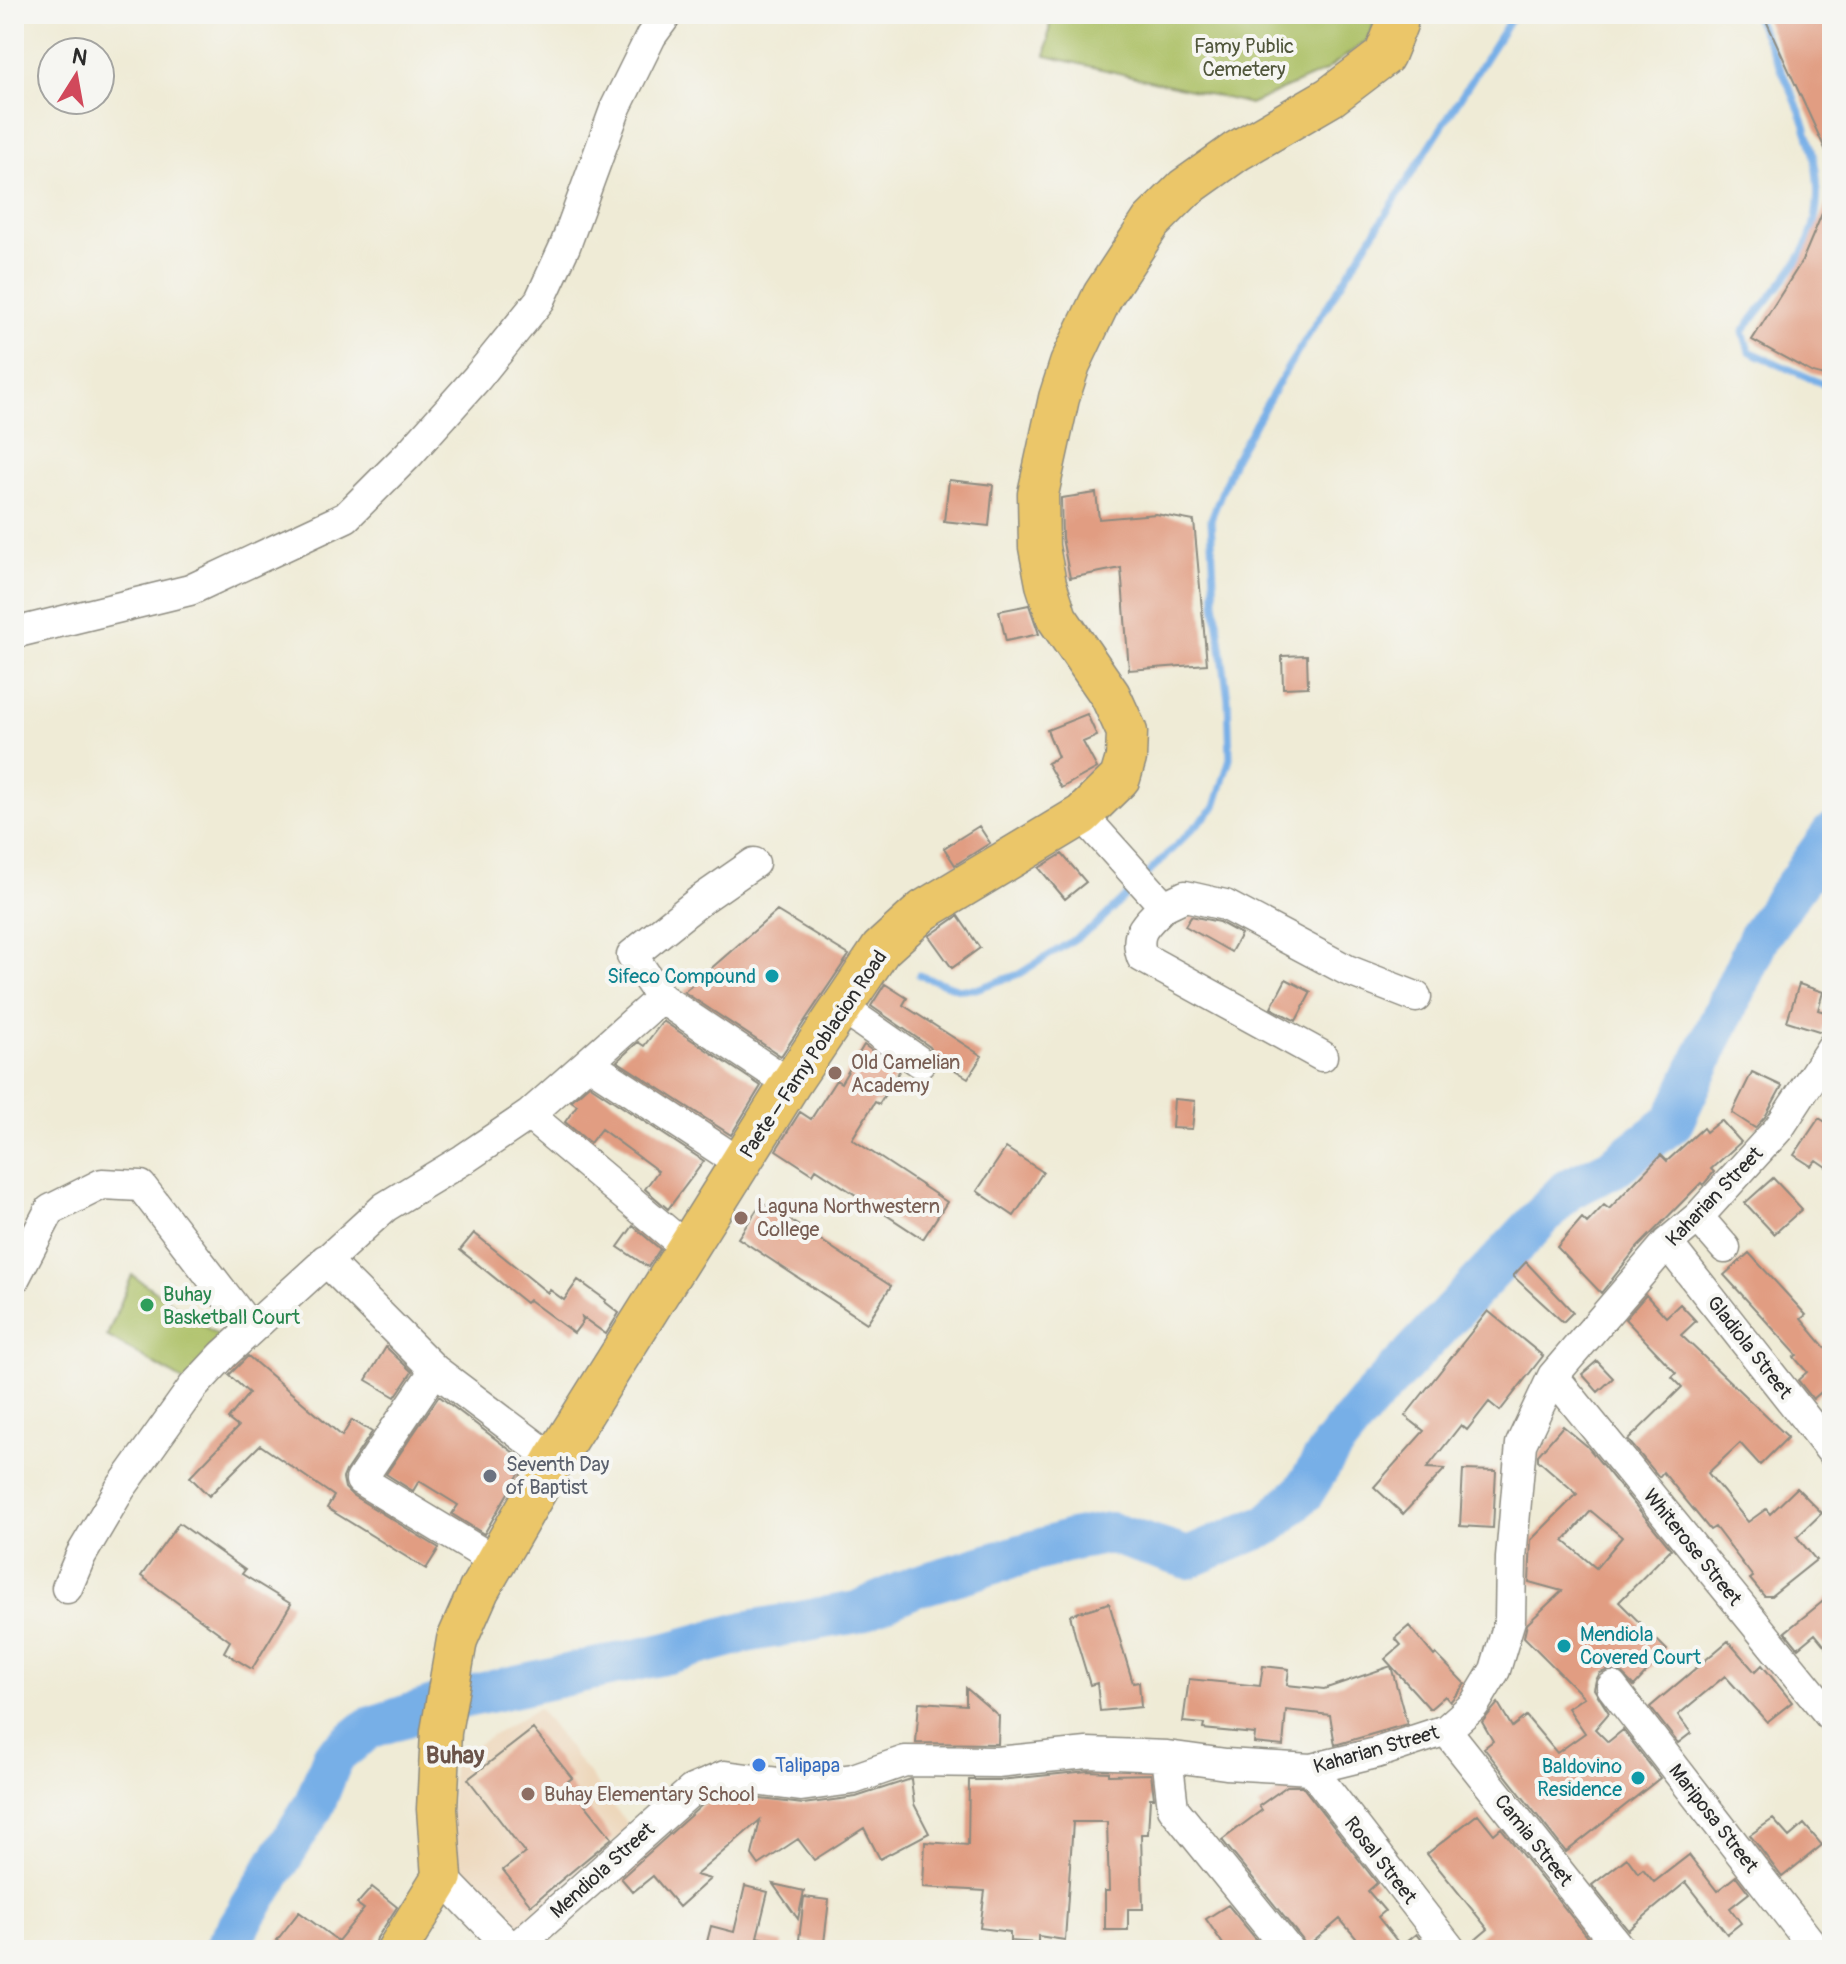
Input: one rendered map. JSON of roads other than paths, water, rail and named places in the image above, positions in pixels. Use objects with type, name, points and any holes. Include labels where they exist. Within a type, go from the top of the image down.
[{"type":"main road","name":"Paete – Famy Poblacion Road","points":[[442,1877],[437,1809],[441,1732],[457,1640],[479,1590],[554,1460],[790,1084],[881,949],[924,910],[1082,815],[1120,778],[1126,758],[1127,732],[1110,695],[1057,618],[1039,547],[1038,494],[1049,438],[1070,364],[1103,295],[1151,222],[1185,188],[1237,151],[1330,97],[1384,56],[1398,14]]},
{"type":"main road","points":[[397,1950],[442,1877]]},
{"type":"street","points":[[14,633],[190,590],[346,517],[409,454],[540,300],[565,246],[616,107],[651,36],[667,14]]},
{"type":"street","points":[[1082,815],[1164,906]]},
{"type":"street","points":[[754,863],[702,899],[632,955],[661,998],[790,1084]]},
{"type":"street","points":[[1322,1056],[1142,957],[1138,944],[1141,931],[1164,906],[1185,896],[1225,905],[1347,970],[1416,997]]},
{"type":"street","points":[[67,1588],[81,1555],[120,1489],[193,1387],[251,1329],[385,1207],[529,1115],[661,998]]},
{"type":"street","points":[[841,1007],[920,1062]]},
{"type":"street","name":"Kaharian Street","points":[[692,1790],[725,1776],[801,1786],[853,1779],[905,1761],[997,1762],[1087,1753],[1167,1756],[1226,1764],[1311,1769],[1376,1753],[1446,1730],[1474,1705],[1495,1670],[1510,1620],[1511,1558],[1521,1444],[1553,1376],[1667,1243],[1698,1217],[1779,1128],[1832,1047]]},
{"type":"street","points":[[588,1063],[740,1163]]},
{"type":"street","points":[[529,1115],[688,1249]]},
{"type":"street","points":[[14,1279],[50,1210],[102,1184],[141,1186],[251,1329]]},
{"type":"street","points":[[1698,1217],[1725,1248]]},
{"type":"street","name":"Gladiola Street","points":[[1667,1243],[1832,1452]]},
{"type":"street","points":[[325,1260],[435,1370],[554,1460]]},
{"type":"street","points":[[435,1370],[361,1480],[495,1561]]},
{"type":"street","name":"Whiterose Street","points":[[1553,1376],[1832,1718]]},
{"type":"street","name":"Mariposa Street","points":[[1612,1687],[1816,1950]]},
{"type":"street","name":"Camia Street","points":[[1446,1730],[1621,1950]]},
{"type":"street","points":[[1167,1756],[1173,1808],[1288,1950]]},
{"type":"street","name":"Rosal Street","points":[[1311,1769],[1451,1950]]},
{"type":"street","name":"Mendiola Street","points":[[513,1950],[692,1790]]},
{"type":"street","points":[[442,1877],[513,1950]]},
{"type":"waterway","points":[[1146,875],[1215,807],[1230,758],[1228,699],[1215,602],[1211,519],[1235,458],[1288,367],[1514,14]]},
{"type":"waterway","points":[[1754,14],[1807,131],[1818,194],[1814,224],[1802,254],[1743,332],[1749,351],[1832,388]]},
{"type":"waterway","points":[[224,1950],[314,1805],[333,1757],[369,1728],[461,1698],[668,1653],[745,1632],[857,1612],[914,1587],[1072,1540],[1110,1533],[1188,1558],[1269,1524],[1303,1493],[1333,1445],[1367,1403],[1567,1190],[1612,1168],[1673,1122],[1760,935],[1832,834]]},
{"type":"waterway","points":[[919,975],[959,989],[976,989],[1019,974],[1094,927],[1133,889]]},
{"type":"place","name":"Sifeco Compound","points":[[772,976]]},
{"type":"place","name":"Old Camelian Academy","points":[[835,1073]]},
{"type":"place","name":"Laguna Northwestern College","points":[[741,1218]]},
{"type":"place","name":"Buhay Basketball Court","points":[[147,1305]]},
{"type":"place","name":"Seventh Day of Baptist","points":[[490,1476]]},
{"type":"place","name":"Mendiola Covered Court","points":[[1564,1646]]},
{"type":"place","name":"Talipapa","points":[[759,1765]]},
{"type":"place","name":"Baldovino Residence","points":[[1638,1778]]},
{"type":"place","name":"Buhay Elementary School","points":[[528,1794]]},
{"type":"district","name":"Buhay","points":[[455,1755]]},
{"type":"park label","name":"Famy Public Cemetery","points":[[1244,58]]}]
